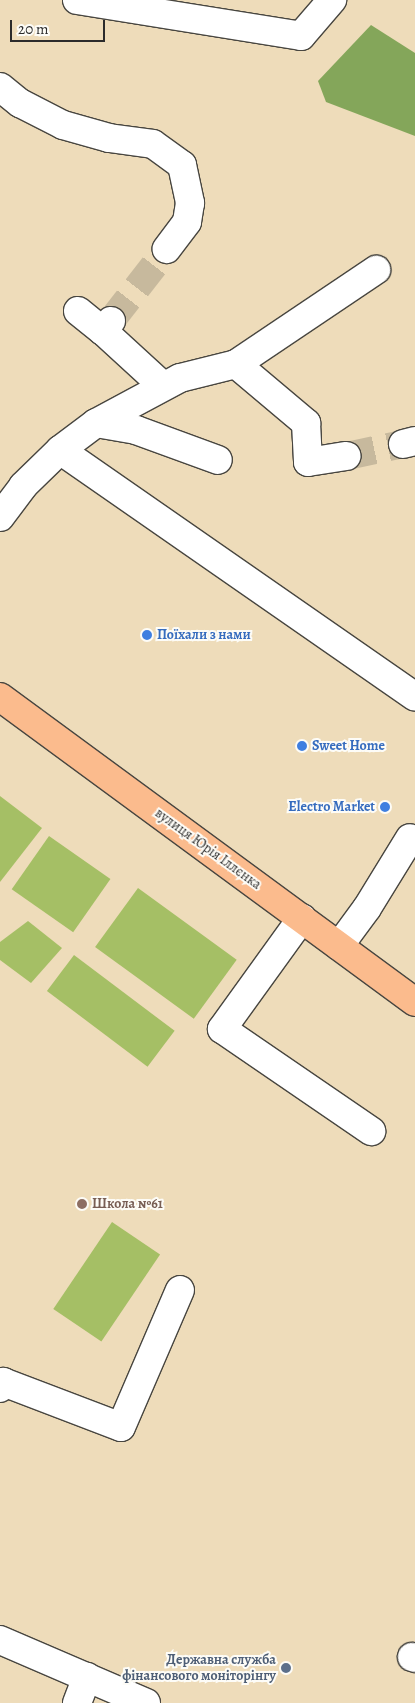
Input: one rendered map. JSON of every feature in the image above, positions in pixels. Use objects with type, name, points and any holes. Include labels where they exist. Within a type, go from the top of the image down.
[{"type":"main road","name":"вулиця Юрія Іллєнка","points":[[0,698],[415,1002]]},
{"type":"street","points":[[76,0],[302,36],[332,0]]},
{"type":"street","points":[[0,87],[20,104],[63,125],[109,138],[153,144],[182,165],[190,203],[187,222],[167,249]]},
{"type":"street","points":[[0,517],[23,486],[60,450],[96,423],[180,378],[236,364],[376,270]]},
{"type":"street","points":[[78,311],[107,326],[162,386]]},
{"type":"street","points":[[236,364],[306,423],[308,462],[347,456]]},
{"type":"street","points":[[96,423],[136,430],[218,460]]},
{"type":"street","points":[[60,450],[415,697]]},
{"type":"street","points":[[339,946],[367,908],[410,838]]},
{"type":"street","points":[[302,918],[222,1028],[371,1131]]},
{"type":"street","points":[[0,1388],[3,1382],[121,1427],[180,1290]]},
{"type":"street","points":[[0,1640],[146,1703]]},
{"type":"street","points":[[77,1703],[87,1677]]},
{"type":"green space","points":[[371,25],[415,53],[415,136],[326,102],[318,81]]},
{"type":"green space","points":[[0,796],[42,828],[0,882]]},
{"type":"green space","points":[[49,836],[110,879],[73,932],[12,889]]},
{"type":"green space","points":[[138,888],[237,960],[194,1019],[95,947]]},
{"type":"green space","points":[[28,921],[62,948],[31,983],[0,960],[0,942]]},
{"type":"green space","points":[[74,955],[175,1031],[148,1067],[47,991]]},
{"type":"green space","points":[[112,1222],[160,1254],[101,1341],[53,1309]]},
{"type":"tunnel","points":[[111,321],[167,249]]},
{"type":"tunnel","points":[[347,456],[403,444]]},
{"type":"place","name":"Поїхали з нами","points":[[147,635]]},
{"type":"place","name":"Sweet Home","points":[[302,746]]},
{"type":"place","name":"Electro Market","points":[[385,807]]},
{"type":"place","name":"Школа №61","points":[[82,1204]]},
{"type":"place","name":"Державна служба фінансового моніторінгу","points":[[286,1668]]}]
